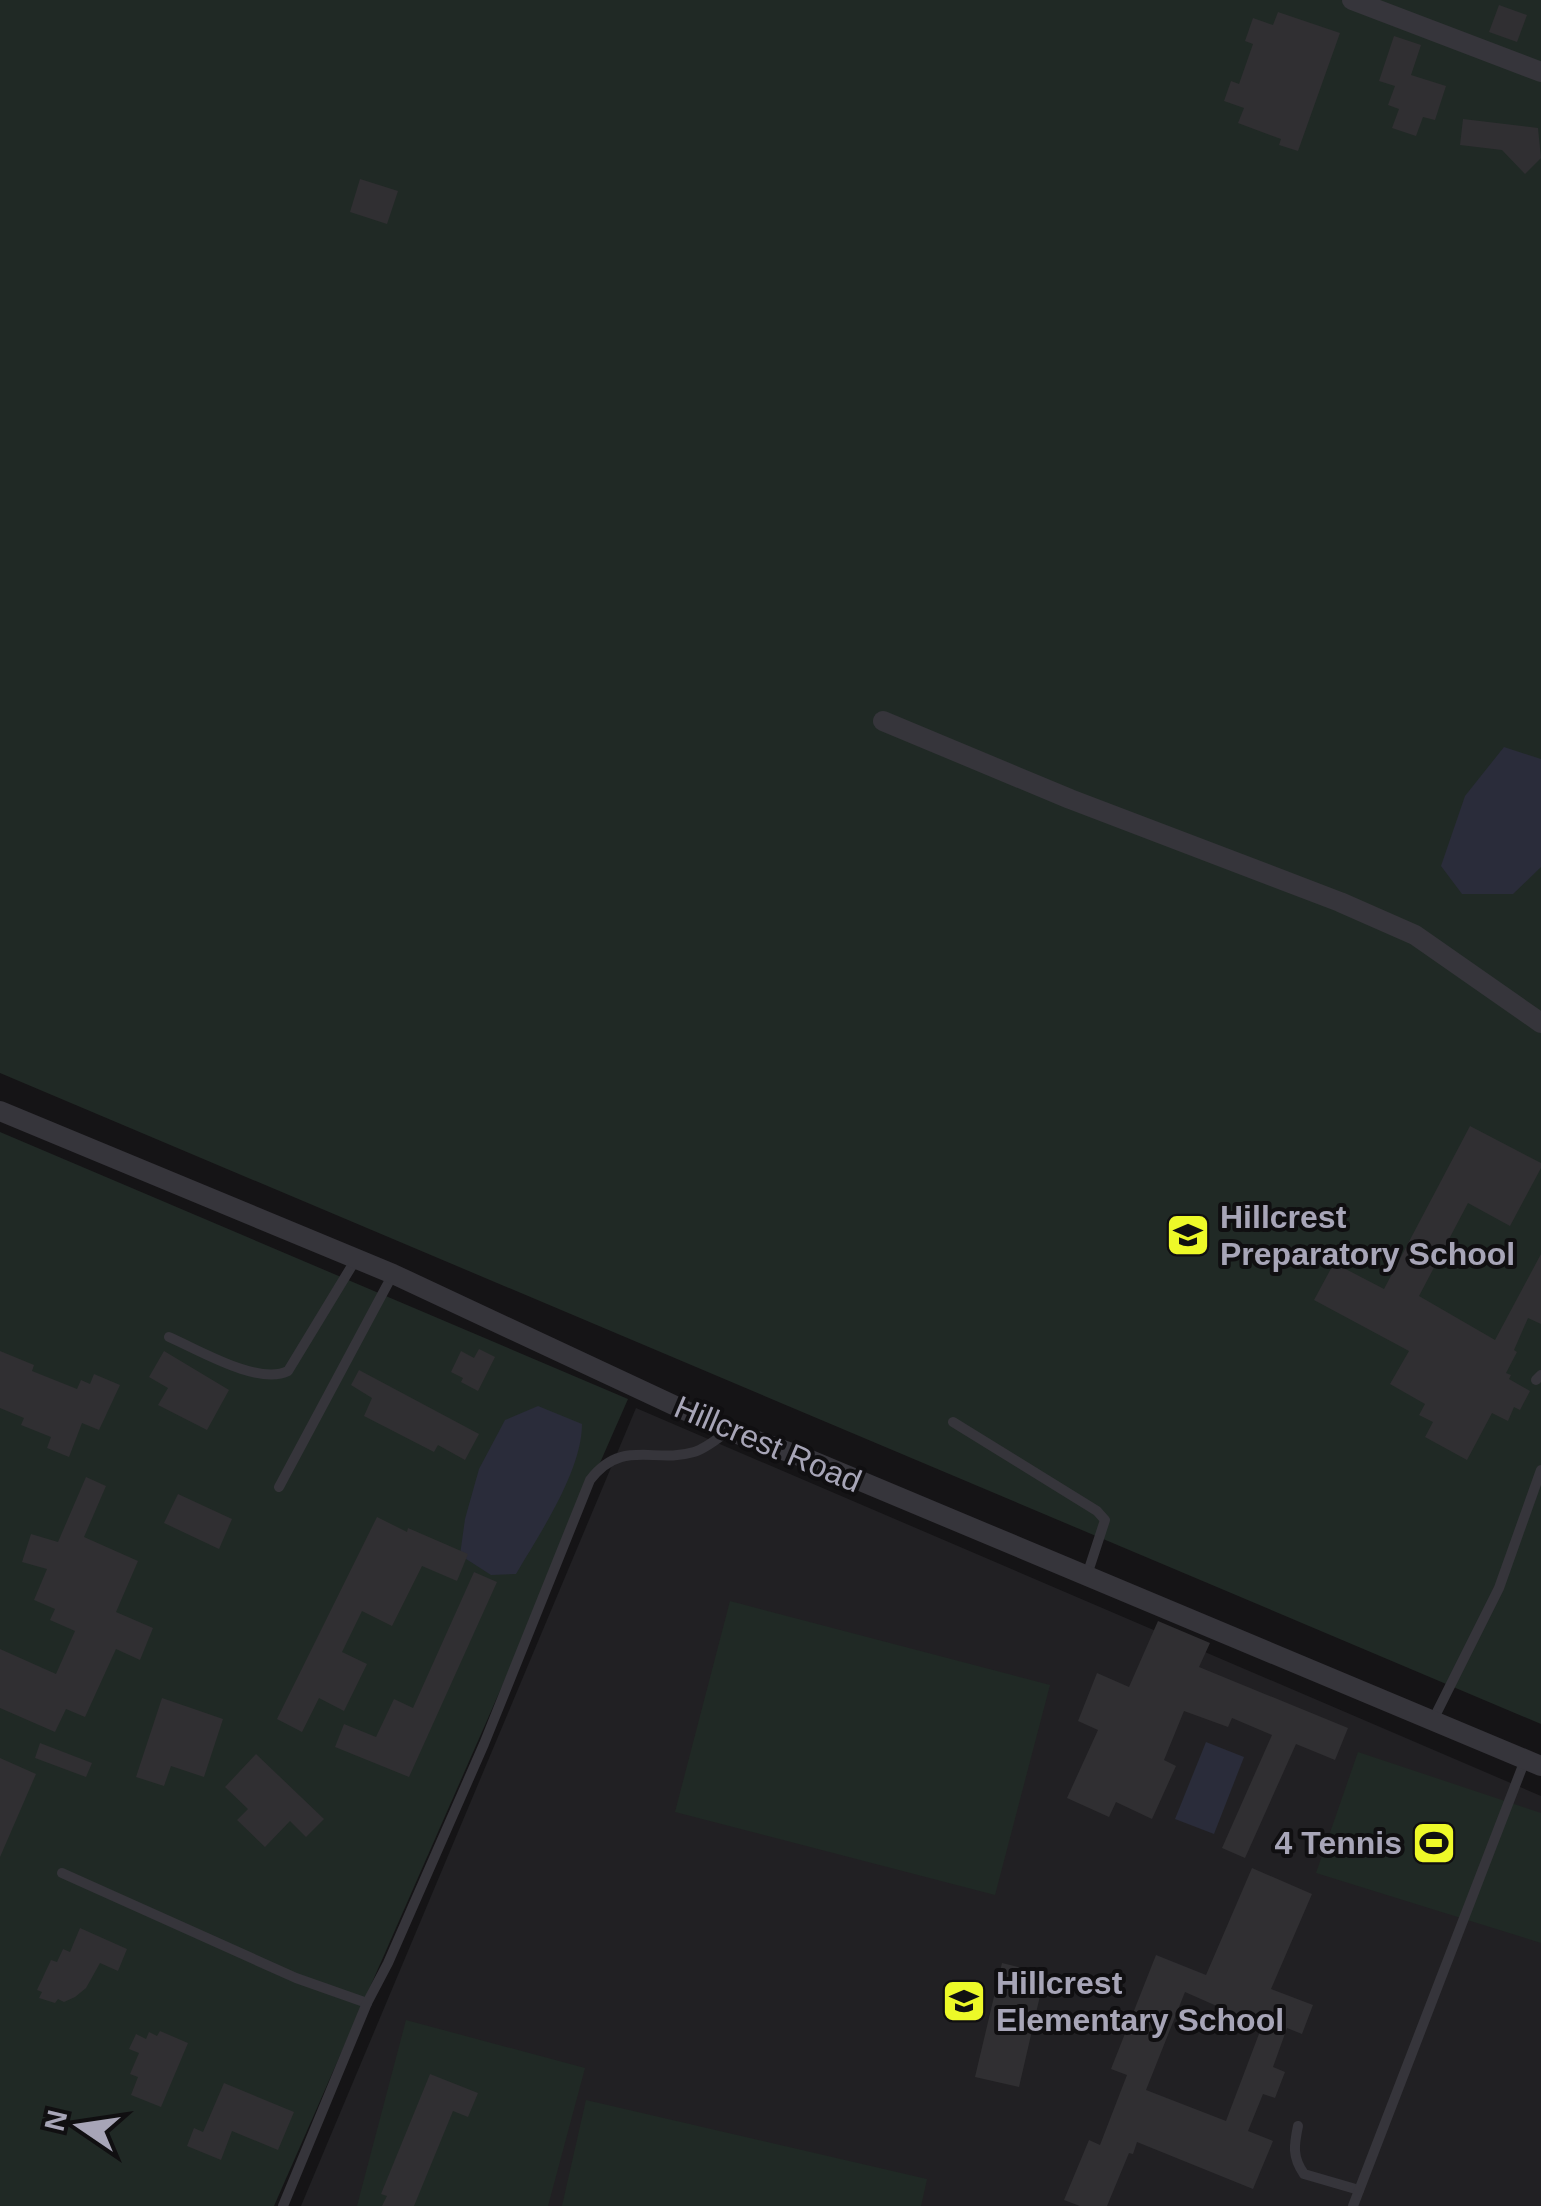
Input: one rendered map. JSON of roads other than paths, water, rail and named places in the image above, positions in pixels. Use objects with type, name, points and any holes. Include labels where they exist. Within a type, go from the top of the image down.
[{"type":"street","points":[[1352,0],[1541,72]]},
{"type":"street","points":[[883,720],[1070,799],[1340,902],[1414,935],[1541,1023]]},
{"type":"street","name":"Hillcrest Road","points":[[0,1111],[393,1274],[729,1431],[808,1459],[1533,1763]]},
{"type":"lane","points":[[169,1336],[261,1376],[278,1376],[288,1371],[356,1259]]},
{"type":"lane","points":[[279,1486],[393,1274]]},
{"type":"lane","points":[[953,1422],[1097,1510],[1105,1520],[1086,1576]]},
{"type":"lane","points":[[284,2206],[366,2003],[388,1962],[484,1744],[590,1480],[600,1466],[615,1458],[694,1452],[729,1431]]},
{"type":"lane","points":[[1433,1721],[1499,1588],[1541,1470]]},
{"type":"lane","points":[[1353,2206],[1431,1987],[1533,1763]]},
{"type":"lane","points":[[62,1873],[296,1978],[366,2003]]},
{"type":"lane","points":[[1298,2126],[1294,2147],[1296,2162],[1304,2174],[1359,2190]]},
{"type":"water","points":[[1504,747],[1541,759],[1541,867],[1513,894],[1462,894],[1441,866],[1465,796]]},
{"type":"water","points":[[538,1406],[582,1424],[575,1462],[558,1501],[516,1574],[491,1575],[460,1555],[465,1519],[479,1469],[505,1420]]},
{"type":"water","points":[[1206,1742],[1244,1757],[1214,1834],[1175,1819]]},
{"type":"place","name":"Hillcrest Preparatory School","points":[[1188,1235]]},
{"type":"place","name":"4 Tennis","points":[[1434,1843]]},
{"type":"place","name":"Hillcrest Elementary School","points":[[964,2001]]}]
